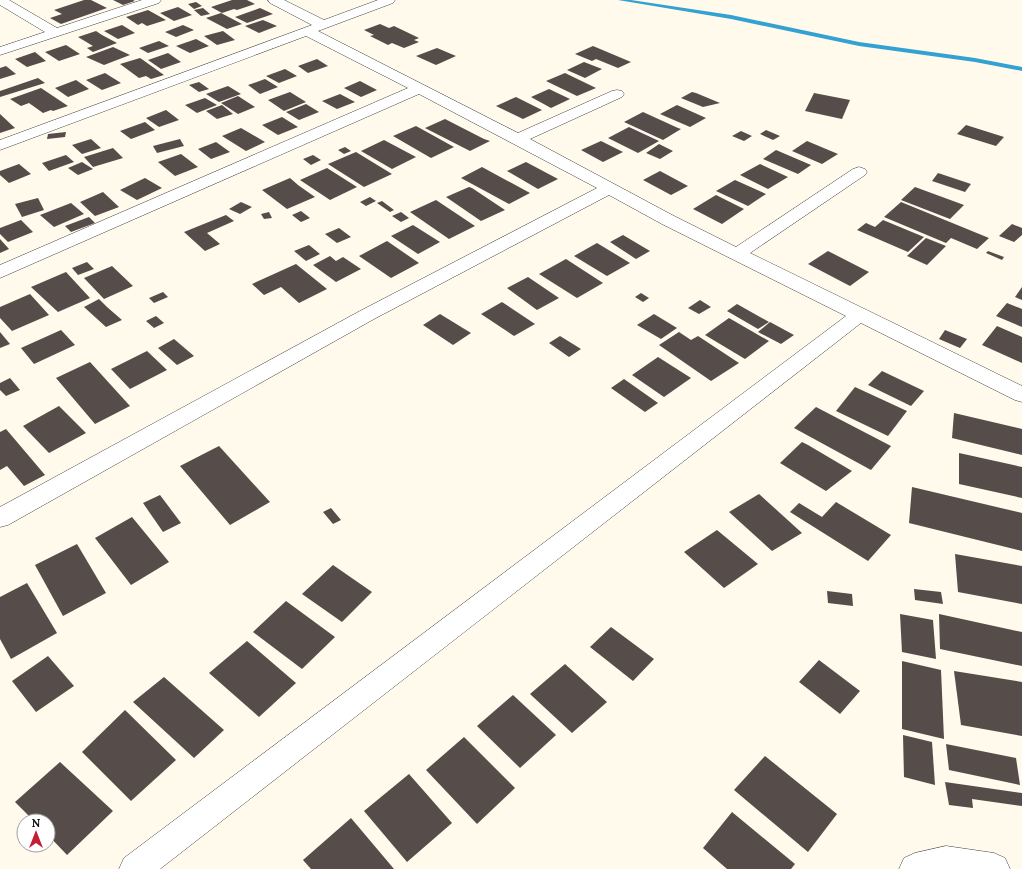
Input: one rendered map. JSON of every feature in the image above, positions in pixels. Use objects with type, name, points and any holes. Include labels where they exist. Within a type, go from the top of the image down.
[{"type":"street","points":[[0,0],[56,33]]},
{"type":"street","points":[[0,51],[155,0]]},
{"type":"street","points":[[274,0],[323,25]]},
{"type":"street","points":[[0,145],[389,0]]},
{"type":"street","points":[[307,31],[518,139],[608,189],[1022,395]]},
{"type":"street","points":[[0,272],[146,207],[293,146],[419,89]]},
{"type":"street","points":[[518,139],[617,94]]},
{"type":"street","points":[[737,254],[859,172]]},
{"type":"street","points":[[0,518],[367,315],[608,189]]},
{"type":"street","points":[[135,869],[859,315]]},
{"type":"street","points":[[915,869],[946,862],[994,869]]},
{"type":"building","points":[[84,0],[91,0],[107,8],[61,24],[50,18],[62,14],[54,10]]},
{"type":"building","points":[[113,0],[133,0],[135,1],[123,5]]},
{"type":"building","points":[[232,0],[247,0],[255,4],[222,13],[211,7]]},
{"type":"building","points":[[196,2],[202,6],[194,9],[188,4]]},
{"type":"building","points":[[178,7],[192,15],[174,21],[160,13]]},
{"type":"building","points":[[203,8],[210,14],[201,16],[194,10]]},
{"type":"building","points":[[260,8],[273,14],[247,23],[235,17]]},
{"type":"building","points":[[148,10],[166,20],[147,26],[142,23],[138,25],[126,17]]},
{"type":"building","points":[[221,13],[242,24],[227,29],[206,18]]},
{"type":"building","points":[[263,20],[277,26],[259,33],[245,26]]},
{"type":"building","points":[[380,24],[389,28],[394,26],[419,38],[414,40],[419,42],[404,48],[392,43],[388,45],[370,36],[374,35],[364,30]]},
{"type":"building","points":[[122,25],[135,33],[118,39],[104,31]]},
{"type":"building","points":[[183,25],[194,30],[176,37],[165,32]]},
{"type":"building","points":[[96,31],[117,43],[93,52],[87,48],[93,46],[78,37]]},
{"type":"building","points":[[223,31],[235,40],[217,45],[204,36]]},
{"type":"building","points":[[196,39],[209,46],[190,53],[176,46]]},
{"type":"building","points":[[159,41],[169,46],[148,53],[139,48]]},
{"type":"building","points":[[66,45],[80,54],[59,61],[45,52]]},
{"type":"building","points":[[593,46],[631,62],[618,68],[596,59],[592,61],[575,54]]},
{"type":"building","points":[[113,47],[130,55],[104,65],[86,57]]},
{"type":"building","points":[[437,48],[456,56],[436,65],[416,56]]},
{"type":"building","points":[[35,52],[46,61],[27,67],[15,59]]},
{"type":"building","points":[[168,53],[181,62],[161,69],[148,60]]},
{"type":"building","points":[[140,58],[164,75],[151,79],[146,76],[139,78],[120,64]]},
{"type":"building","points":[[317,59],[328,66],[308,73],[298,66]]},
{"type":"building","points":[[584,62],[602,69],[585,78],[567,70]]},
{"type":"building","points":[[6,66],[16,74],[0,79],[0,68]]},
{"type":"building","points":[[285,69],[297,76],[279,83],[266,76]]},
{"type":"building","points":[[105,73],[121,83],[102,90],[86,80]]},
{"type":"building","points":[[565,73],[596,88],[577,96],[546,81]]},
{"type":"building","points":[[38,78],[45,83],[0,97],[0,91]]},
{"type":"building","points":[[265,79],[278,87],[260,94],[248,85]]},
{"type":"building","points":[[76,80],[89,89],[68,97],[55,88]]},
{"type":"building","points":[[360,81],[377,90],[361,97],[344,88]]},
{"type":"building","points":[[199,82],[209,89],[199,92],[189,85]]},
{"type":"building","points":[[228,86],[241,94],[219,102],[206,94]]},
{"type":"building","points":[[41,88],[68,106],[43,113],[29,103],[21,106],[10,99]]},
{"type":"building","points":[[549,89],[570,99],[551,108],[531,97]]},
{"type":"building","points":[[290,92],[306,102],[284,111],[268,100]]},
{"type":"building","points":[[692,92],[720,103],[703,107],[681,98]]},
{"type":"building","points":[[814,93],[850,100],[842,119],[805,111]]},
{"type":"building","points":[[340,94],[355,102],[337,109],[322,101]]},
{"type":"building","points":[[238,96],[255,107],[238,114],[221,103]]},
{"type":"building","points":[[516,97],[542,110],[523,119],[496,106]]},
{"type":"building","points":[[205,98],[217,105],[197,113],[185,105]]},
{"type":"building","points":[[306,104],[319,112],[299,120],[286,112]]},
{"type":"building","points":[[222,105],[233,114],[217,119],[206,111]]},
{"type":"building","points":[[677,105],[706,118],[690,127],[660,114]]},
{"type":"building","points":[[166,110],[179,120],[159,127],[146,118]]},
{"type":"building","points":[[643,112],[681,129],[663,140],[624,122]]},
{"type":"building","points":[[0,114],[15,128],[0,133]]},
{"type":"building","points":[[282,117],[298,127],[278,135],[262,125]]},
{"type":"building","points":[[445,119],[490,141],[470,151],[425,128]]},
{"type":"building","points":[[145,122],[155,130],[131,139],[120,131]]},
{"type":"building","points":[[966,125],[1004,137],[996,146],[957,134]]},
{"type":"building","points":[[416,126],[454,147],[431,158],[393,136]]},
{"type":"building","points":[[629,127],[659,141],[638,153],[608,138]]},
{"type":"building","points":[[241,128],[265,142],[246,151],[222,136]]},
{"type":"building","points":[[766,130],[780,136],[773,140],[760,134]]},
{"type":"building","points":[[741,131],[752,136],[744,141],[732,136]]},
{"type":"building","points":[[66,132],[65,137],[47,139],[48,134]]},
{"type":"building","points":[[91,139],[101,148],[82,154],[72,145]]},
{"type":"building","points":[[180,139],[184,146],[157,153],[153,146]]},
{"type":"building","points":[[384,140],[416,157],[392,169],[361,151]]},
{"type":"building","points":[[601,141],[623,152],[603,162],[581,150]]},
{"type":"building","points":[[807,141],[838,154],[822,164],[792,151]]},
{"type":"building","points":[[216,142],[230,152],[211,159],[198,149]]},
{"type":"building","points":[[659,144],[673,151],[660,159],[646,153]]},
{"type":"building","points":[[345,147],[351,151],[344,154],[338,150]]},
{"type":"building","points":[[113,148],[123,158],[93,167],[84,157]]},
{"type":"building","points":[[776,150],[811,165],[798,174],[763,159]]},
{"type":"building","points":[[356,152],[392,174],[364,187],[328,164]]},
{"type":"building","points":[[181,154],[198,167],[175,176],[158,162]]},
{"type":"building","points":[[66,155],[74,162],[49,171],[42,163]]},
{"type":"building","points":[[313,155],[321,160],[311,165],[303,159]]},
{"type":"building","points":[[82,162],[93,169],[78,175],[68,168]]},
{"type":"building","points":[[526,162],[558,179],[538,189],[507,171]]},
{"type":"building","points":[[19,164],[31,174],[9,183],[0,175],[0,171]]},
{"type":"building","points":[[760,164],[788,177],[768,189],[740,175]]},
{"type":"building","points":[[482,167],[530,193],[509,204],[461,178]]},
{"type":"building","points":[[327,168],[357,187],[330,200],[300,180]]},
{"type":"building","points":[[660,171],[688,186],[671,195],[643,180]]},
{"type":"building","points":[[938,173],[971,184],[965,192],[932,181]]},
{"type":"building","points":[[145,178],[162,188],[137,200],[120,190]]},
{"type":"building","points":[[290,178],[315,197],[287,209],[262,190]]},
{"type":"building","points":[[735,180],[766,194],[748,206],[716,191]]},
{"type":"building","points":[[469,187],[505,210],[481,221],[446,197]]},
{"type":"building","points":[[915,187],[964,205],[950,219],[901,200]]},
{"type":"building","points":[[103,192],[119,207],[95,216],[80,202]]},
{"type":"building","points":[[716,195],[744,209],[722,224],[693,209]]},
{"type":"building","points":[[370,197],[376,201],[366,206],[360,202]]},
{"type":"building","points":[[38,198],[44,210],[22,217],[15,204]]},
{"type":"building","points":[[436,200],[475,226],[449,239],[410,212]]},
{"type":"building","points":[[382,201],[394,210],[390,212],[377,203]]},
{"type":"building","points":[[241,202],[252,207],[240,214],[229,209]]},
{"type":"building","points":[[901,202],[989,238],[977,249],[951,238],[946,243],[884,217]]},
{"type":"building","points":[[71,203],[84,214],[54,227],[40,215]]},
{"type":"building","points":[[301,211],[310,218],[301,222],[292,215]]},
{"type":"building","points":[[269,212],[272,218],[264,219],[261,214]]},
{"type":"building","points":[[401,212],[409,218],[401,222],[392,216]]},
{"type":"building","points":[[226,215],[234,221],[207,233],[220,244],[205,251],[184,232]]},
{"type":"building","points":[[89,217],[95,223],[71,232],[65,226]]},
{"type":"building","points":[[21,220],[33,232],[8,242],[0,234],[0,228]]},
{"type":"building","points":[[883,220],[924,237],[908,252],[857,230],[866,223],[875,227]]},
{"type":"building","points":[[1012,224],[1022,228],[1022,235],[1014,242],[999,236]]},
{"type":"building","points":[[413,225],[440,242],[418,254],[391,236]]},
{"type":"building","points":[[339,228],[351,237],[337,243],[325,234]]},
{"type":"building","points":[[623,235],[650,251],[636,259],[610,242]]},
{"type":"building","points":[[926,238],[946,246],[927,265],[907,256]]},
{"type":"building","points":[[0,239],[9,249],[0,253]]},
{"type":"building","points":[[387,241],[419,263],[391,278],[359,256]]},
{"type":"building","points":[[597,243],[630,263],[607,276],[574,256]]},
{"type":"building","points":[[309,245],[320,254],[306,261],[294,251]]},
{"type":"building","points":[[828,251],[869,272],[850,286],[808,264]]},
{"type":"building","points":[[988,251],[1004,257],[1002,260],[986,253]]},
{"type":"building","points":[[330,256],[336,261],[343,257],[361,269],[336,282],[313,265]]},
{"type":"building","points":[[566,259],[603,283],[577,298],[539,274]]},
{"type":"building","points":[[87,262],[94,269],[78,275],[72,268]]},
{"type":"building","points":[[296,264],[327,289],[299,303],[281,287],[264,295],[252,284]]},
{"type":"building","points":[[112,266],[133,286],[104,299],[84,278]]},
{"type":"building","points":[[66,272],[90,298],[58,312],[31,287]]},
{"type":"building","points":[[528,277],[559,298],[537,310],[507,288]]},
{"type":"building","points":[[1022,287],[1022,300],[1015,297]]},
{"type":"building","points":[[163,292],[168,297],[154,303],[149,298]]},
{"type":"building","points":[[641,293],[649,298],[643,302],[635,297]]},
{"type":"building","points":[[30,294],[49,315],[12,331],[0,318],[0,307]]},
{"type":"building","points":[[99,299],[122,320],[106,327],[84,307]]},
{"type":"building","points":[[700,300],[711,307],[699,314],[688,308]]},
{"type":"building","points":[[502,302],[535,324],[514,336],[481,314]]},
{"type":"building","points":[[1007,303],[1022,309],[1022,327],[996,316]]},
{"type":"building","points":[[737,304],[769,322],[758,329],[727,311]]},
{"type":"building","points":[[440,314],[471,333],[453,345],[423,325]]},
{"type":"building","points":[[654,314],[677,328],[661,339],[637,325]]},
{"type":"building","points":[[156,316],[164,323],[154,328],[146,321]]},
{"type":"building","points":[[729,318],[769,341],[745,359],[705,335]]},
{"type":"building","points":[[770,322],[794,335],[781,344],[758,332]]},
{"type":"building","points":[[997,326],[1022,337],[1022,363],[982,345]]},
{"type":"building","points":[[61,330],[75,345],[34,364],[21,348]]},
{"type":"building","points":[[945,330],[967,339],[960,348],[939,339]]},
{"type":"building","points":[[0,332],[10,344],[0,348]]},
{"type":"building","points":[[679,332],[691,340],[698,336],[739,363],[711,381],[659,345]]},
{"type":"building","points":[[560,336],[581,349],[569,357],[549,343]]},
{"type":"building","points":[[174,339],[194,356],[177,365],[158,348]]},
{"type":"building","points":[[147,351],[167,370],[130,389],[111,369]]},
{"type":"building","points":[[658,357],[691,378],[664,397],[632,375]]},
{"type":"building","points":[[90,362],[130,406],[95,424],[56,378]]},
{"type":"building","points":[[882,371],[924,391],[911,406],[868,385]]},
{"type":"building","points":[[10,378],[20,390],[6,396],[0,390],[0,383]]},
{"type":"building","points":[[624,379],[658,403],[645,412],[611,388]]},
{"type":"building","points":[[855,387],[907,411],[888,436],[836,411]]},
{"type":"building","points":[[59,406],[86,433],[49,453],[23,426]]},
{"type":"building","points":[[816,407],[891,446],[871,470],[794,428]]},
{"type":"building","points":[[954,413],[1022,429],[1022,455],[952,438]]},
{"type":"building","points":[[6,429],[45,475],[24,486],[7,466],[0,470],[0,432]]},
{"type":"building","points":[[802,442],[852,471],[826,491],[780,463]]},
{"type":"building","points":[[219,446],[270,502],[230,525],[180,466]]},
{"type":"building","points":[[959,453],[1022,467],[1022,498],[959,484]]},
{"type":"building","points":[[912,487],[1022,513],[1022,551],[909,523]]},
{"type":"building","points":[[759,494],[802,533],[772,551],[729,512]]},
{"type":"building","points":[[160,495],[181,523],[163,532],[143,503]]},
{"type":"building","points":[[836,502],[891,535],[868,561],[790,512],[799,503],[822,517]]},
{"type":"building","points":[[331,508],[341,520],[333,524],[323,512]]},
{"type":"building","points":[[132,517],[169,562],[131,585],[95,538]]},
{"type":"building","points":[[717,530],[758,564],[724,588],[684,552]]},
{"type":"building","points":[[77,544],[106,593],[63,616],[35,565]]},
{"type":"building","points":[[955,554],[1022,566],[1022,604],[958,592]]},
{"type":"building","points":[[333,565],[372,592],[342,622],[302,594]]},
{"type":"building","points":[[27,583],[57,633],[11,659],[0,639],[0,597]]},
{"type":"building","points":[[914,589],[941,592],[943,604],[915,600]]},
{"type":"building","points":[[827,591],[852,594],[853,606],[828,603]]},
{"type":"building","points":[[286,601],[335,637],[302,669],[253,632]]},
{"type":"building","points":[[900,614],[933,620],[936,659],[902,652]]},
{"type":"building","points":[[939,614],[1022,632],[1022,666],[940,649]]},
{"type":"building","points":[[611,627],[654,659],[633,681],[590,647]]},
{"type":"building","points":[[247,641],[296,683],[259,717],[209,673]]},
{"type":"building","points":[[48,656],[74,686],[36,712],[12,681]]},
{"type":"building","points":[[819,660],[860,691],[840,714],[799,682]]},
{"type":"building","points":[[902,661],[941,670],[944,739],[902,729]]},
{"type":"building","points":[[565,664],[607,702],[572,733],[530,694]]},
{"type":"building","points":[[954,671],[1022,682],[1022,736],[961,725]]},
{"type":"building","points":[[164,677],[224,730],[194,758],[133,702]]},
{"type":"building","points":[[513,695],[556,735],[520,768],[477,726]]},
{"type":"building","points":[[125,710],[176,760],[131,801],[82,752]]},
{"type":"building","points":[[903,735],[932,742],[935,785],[904,777]]},
{"type":"building","points":[[464,737],[515,788],[477,824],[426,770]]},
{"type":"building","points":[[946,744],[1016,758],[1020,785],[949,770]]},
{"type":"building","points":[[765,756],[837,814],[808,852],[734,790]]},
{"type":"building","points":[[60,762],[113,811],[67,855],[56,843],[56,813],[26,813],[15,802]]},
{"type":"building","points":[[409,774],[452,823],[407,862],[364,811]]},
{"type":"building","points":[[945,782],[1022,793],[1022,806],[972,799],[973,808],[949,805]]},
{"type":"building","points":[[732,812],[795,864],[791,869],[727,869],[703,848]]},
{"type":"building","points":[[351,818],[394,869],[311,869],[303,860]]},
{"type":"waterway","points":[[621,0],[731,17],[859,44],[975,60],[1022,69]]}]
